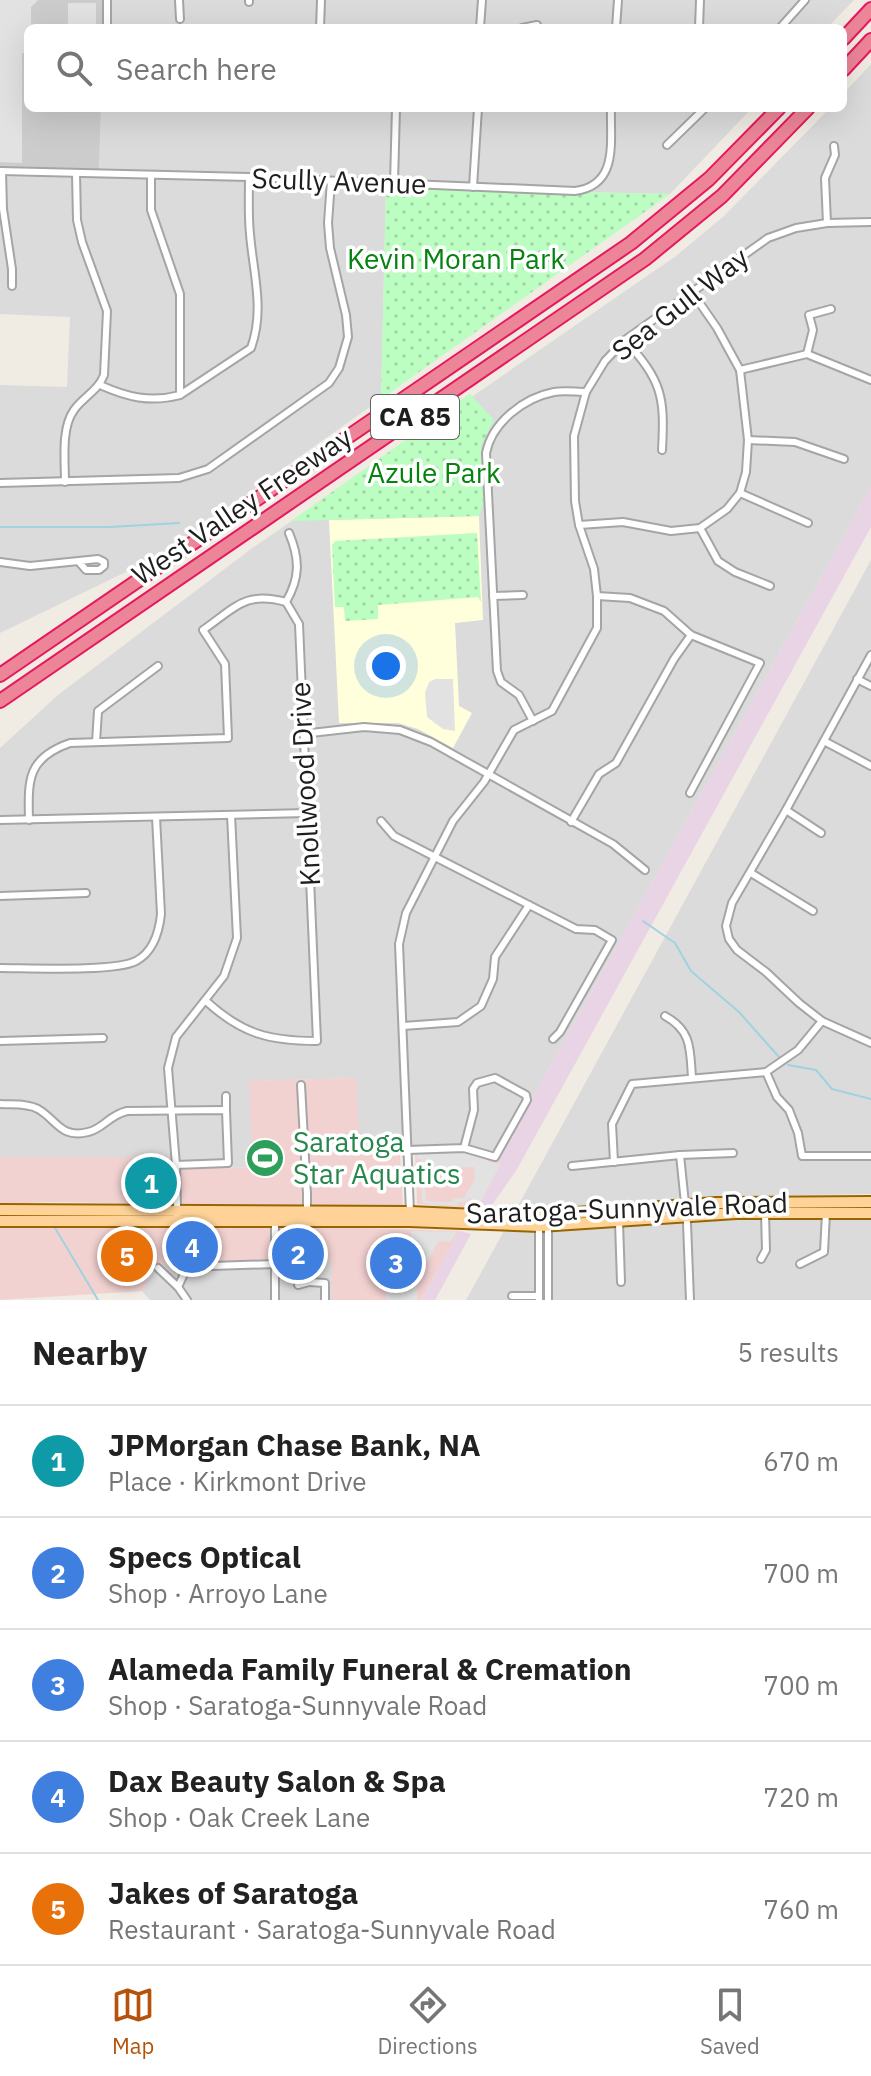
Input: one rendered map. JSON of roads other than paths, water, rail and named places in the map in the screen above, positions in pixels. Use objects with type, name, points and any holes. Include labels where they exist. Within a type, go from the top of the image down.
[{"type":"highway","points":[[847,35],[871,9]]},
{"type":"highway","points":[[847,66],[871,40]]},
{"type":"highway","name":"West Valley Freeway","points":[[0,675],[631,243],[709,179],[775,112]]},
{"type":"highway","name":"West Valley Freeway","points":[[0,701],[645,259],[722,196],[804,112]]},
{"type":"main road","name":"Saratoga-Sunnyvale Road","points":[[544,1221],[686,1210],[871,1202]]},
{"type":"main road","name":"Saratoga-Sunnyvale Road","points":[[0,1210],[178,1216],[275,1223],[306,1216]]},
{"type":"main road","name":"Saratoga-Sunnyvale Road","points":[[0,1221],[306,1216],[619,1222],[686,1210],[871,1213]]},
{"type":"street","points":[[107,0],[107,24]]},
{"type":"street","points":[[179,0],[180,19]]},
{"type":"street","points":[[320,24],[321,0]]},
{"type":"street","points":[[480,24],[482,0]]},
{"type":"street","points":[[616,24],[618,0]]},
{"type":"street","points":[[699,24],[700,0]]},
{"type":"street","points":[[784,24],[805,0]]},
{"type":"street","points":[[394,183],[396,112]]},
{"type":"street","points":[[473,187],[478,112]]},
{"type":"street","name":"Scully Avenue","points":[[1,171],[249,177],[575,191],[597,184],[608,168],[611,112]]},
{"type":"street","points":[[667,145],[701,112]]},
{"type":"street","points":[[827,223],[825,178],[835,155],[834,146]]},
{"type":"street","points":[[1,171],[12,286]]},
{"type":"street","points":[[65,482],[66,435],[70,416],[100,385],[105,367],[107,311],[77,220],[76,174]]},
{"type":"street","points":[[151,175],[151,210],[180,294],[180,395]]},
{"type":"street","points":[[100,385],[136,399],[166,399],[180,395],[251,348],[255,336],[257,293],[250,232],[249,177]]},
{"type":"street","points":[[0,483],[195,475],[208,469],[329,383],[344,357],[348,337],[346,315],[330,248],[331,181]]},
{"type":"street","name":"Sea Gull Way","points":[[410,1217],[399,944],[406,913],[453,821],[488,776],[514,730],[552,711],[592,639],[598,621],[594,569],[579,525],[575,501],[574,436],[586,392],[605,361],[625,340],[768,238],[796,228],[827,223],[871,222]]},
{"type":"street","points":[[579,525],[623,522],[671,531],[700,528],[727,509],[740,493],[746,472],[748,440],[740,370],[717,328],[692,292]]},
{"type":"street","points":[[807,354],[813,330],[809,315],[831,309]]},
{"type":"street","points":[[625,340],[646,362],[658,382],[664,415],[662,450]]},
{"type":"street","points":[[740,370],[807,354],[871,380]]},
{"type":"street","points":[[533,721],[519,695],[501,682],[497,671],[486,462],[489,441],[502,421],[538,397],[555,391],[586,392]]},
{"type":"street","points":[[748,440],[795,442],[844,459]]},
{"type":"street","points":[[740,493],[808,523]]},
{"type":"street","points":[[700,528],[718,561],[735,572],[770,586]]},
{"type":"street","points":[[29,820],[28,781],[52,751],[70,743],[228,738],[225,664],[203,630],[246,600],[264,596],[286,602],[297,583],[295,547],[289,533]]},
{"type":"street","points":[[0,562],[30,566],[79,562]]},
{"type":"street","points":[[493,596],[523,595]]},
{"type":"street","points":[[597,596],[630,598],[664,611],[691,635],[760,663],[690,793]]},
{"type":"street","name":"Knollwood Drive","points":[[206,1001],[226,1019],[255,1034],[282,1041],[317,1041],[299,624],[286,602]]},
{"type":"street","points":[[571,822],[599,774],[616,763],[674,659],[691,635]]},
{"type":"street","points":[[871,655],[732,903],[726,926],[729,939],[737,950],[822,1021],[871,1043]]},
{"type":"street","points":[[96,742],[98,711],[158,666]]},
{"type":"street","points":[[857,679],[871,686]]},
{"type":"street","points":[[302,734],[364,727],[400,730],[431,742],[613,844],[645,870]]},
{"type":"street","points":[[824,741],[871,766]]},
{"type":"street","points":[[786,810],[821,833]]},
{"type":"street","points":[[0,820],[307,813]]},
{"type":"street","points":[[178,1287],[184,1274],[178,1248],[176,1165],[168,1068],[176,1037],[224,976],[237,938],[231,815]]},
{"type":"street","points":[[0,968],[117,966],[136,961],[150,949],[160,926],[161,914],[156,817]]},
{"type":"street","points":[[381,821],[394,836],[434,858],[576,929],[595,930],[612,940],[560,1032],[553,1039]]},
{"type":"street","points":[[751,873],[813,911]]},
{"type":"street","points":[[0,896],[86,893]]},
{"type":"street","points":[[403,1026],[458,1022],[481,1006],[493,979],[495,957],[529,905]]},
{"type":"street","points":[[665,1016],[679,1024],[689,1041],[692,1078]]},
{"type":"street","points":[[614,1162],[612,1124],[632,1084],[766,1072],[798,1050],[822,1021]]},
{"type":"street","points":[[0,1041],[103,1038]]},
{"type":"street","points":[[766,1072],[777,1097],[789,1110],[798,1133],[802,1156],[871,1156]]},
{"type":"street","points":[[407,1150],[464,1148],[495,1157],[527,1100],[526,1095],[495,1078],[477,1083],[473,1089],[474,1110],[464,1148]]},
{"type":"street","points":[[301,1085],[309,1282]]},
{"type":"street","points":[[176,1165],[228,1163],[226,1096]]},
{"type":"street","points":[[0,1104],[30,1106],[40,1110],[60,1130],[88,1133],[115,1113],[226,1110]]},
{"type":"street","points":[[572,1166],[733,1153]]},
{"type":"street","points":[[680,1155],[690,1300]]},
{"type":"street","points":[[761,1259],[766,1250],[765,1213]]},
{"type":"street","points":[[800,1264],[824,1252],[826,1213]]},
{"type":"street","points":[[544,1221],[548,1300]]},
{"type":"street","points":[[512,1296],[539,1298],[544,1221]]},
{"type":"street","points":[[619,1222],[621,1282]]},
{"type":"street","points":[[275,1223],[275,1300]]},
{"type":"street","points":[[182,1267],[275,1264]]},
{"type":"street","points":[[158,1268],[187,1300]]},
{"type":"street","points":[[539,1279],[548,1279]]},
{"type":"street","points":[[298,1285],[325,1283],[325,1300]]},
{"type":"waterway","points":[[0,527],[110,527],[179,523]]},
{"type":"waterway","points":[[643,921],[675,943],[691,971],[739,1012],[779,1057]]},
{"type":"waterway","points":[[788,1065],[816,1070],[832,1089],[871,1099]]},
{"type":"waterway","points":[[55,1228],[98,1300]]},
{"type":"place","name":"Saratoga Star Aquatics","points":[[265,1158]]},
{"type":"place","name":"JPMorgan Chase Bank, NA","points":[[151,1183]]},
{"type":"place","name":"Dax Beauty Salon & Spa","points":[[192,1247]]},
{"type":"place","name":"Specs Optical","points":[[298,1254]]},
{"type":"place","name":"Jakes of Saratoga","points":[[127,1256]]},
{"type":"place","name":"Alameda Family Funeral & Cremation","points":[[396,1263]]},
{"type":"park label","name":"Kevin Moran Park","points":[[456,259]]},
{"type":"park label","name":"Azule Park","points":[[434,473]]}]
